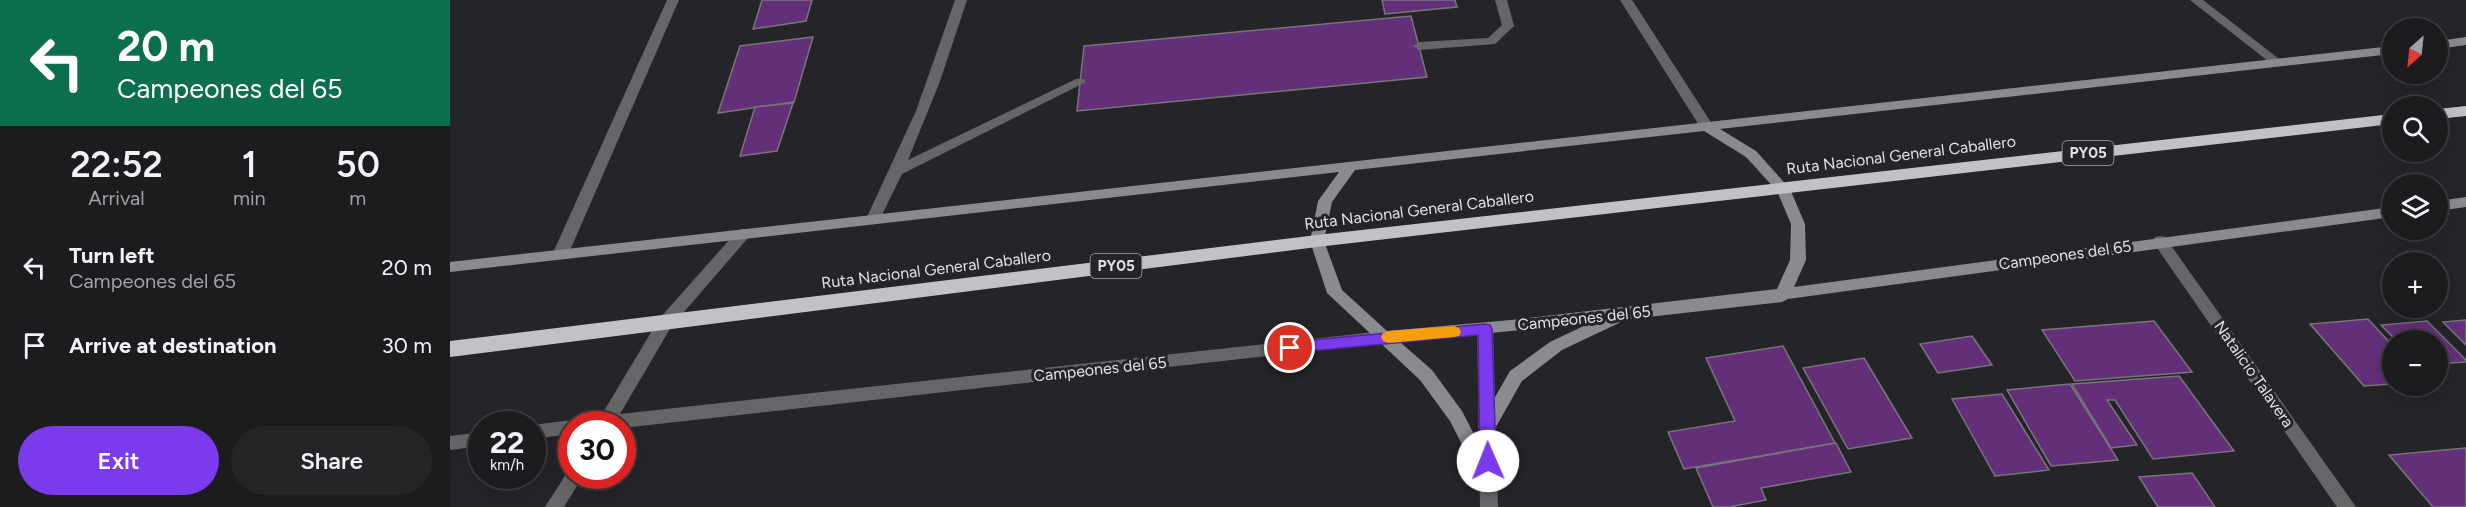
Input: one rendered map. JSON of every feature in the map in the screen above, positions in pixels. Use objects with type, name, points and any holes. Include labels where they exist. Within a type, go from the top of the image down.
[{"type":"highway","points":[[2448,113],[2466,111]]},
{"type":"highway","name":"Ruta Nacional General Caballero","points":[[450,349],[1317,242],[2382,120]]},
{"type":"street","points":[[560,255],[673,0]]},
{"type":"street","points":[[873,219],[897,171],[950,38],[961,0]]},
{"type":"street","points":[[1419,46],[1491,41],[1508,26],[1501,0]]},
{"type":"street","points":[[1626,0],[1707,127],[1751,154],[1783,189],[1798,224],[1798,260],[1782,296]]},
{"type":"street","points":[[2196,0],[2277,62]]},
{"type":"street","points":[[2448,44],[2466,41]]},
{"type":"street","points":[[450,267],[2382,51]]},
{"type":"street","points":[[897,171],[1080,82]]},
{"type":"street","points":[[1351,166],[1325,201],[1317,242],[1335,293],[1426,375],[1456,416],[1488,478]]},
{"type":"street","points":[[2448,205],[2466,202]]},
{"type":"street","name":"Campeones del 65","points":[[636,420],[1384,337],[1485,329],[1782,296],[2160,241],[2382,213]]},
{"type":"street","points":[[610,411],[665,323],[743,234]]},
{"type":"street","name":"Natalicio Talavera","points":[[2160,241],[2347,507]]},
{"type":"street","points":[[1487,427],[1516,376],[1556,346],[1624,313]]},
{"type":"street","points":[[1485,329],[1489,507]]},
{"type":"street","points":[[450,443],[468,441]]},
{"type":"street","points":[[554,507],[566,489]]},
{"type":"building","points":[[762,0],[812,0],[806,21],[753,29]]},
{"type":"building","points":[[1382,0],[1455,0],[1457,7],[1385,14]]},
{"type":"building","points":[[1411,16],[1427,77],[1077,111],[1084,46]]},
{"type":"building","points":[[813,37],[794,102],[718,113],[740,46]]},
{"type":"building","points":[[793,103],[777,151],[740,156],[755,107]]},
{"type":"building","points":[[2368,319],[2382,334],[2382,385],[2364,386],[2310,324]]},
{"type":"building","points":[[2466,320],[2466,345],[2443,322]]},
{"type":"building","points":[[2154,321],[2192,372],[2075,381],[2042,330]]},
{"type":"building","points":[[2427,321],[2436,330],[2386,330],[2381,325]]},
{"type":"building","points":[[1972,336],[1992,365],[1938,373],[1920,344]]},
{"type":"building","points":[[2448,342],[2466,360],[2466,362],[2448,363]]},
{"type":"building","points":[[1783,346],[1835,443],[1684,469],[1668,432],[1735,421],[1706,358]]},
{"type":"building","points":[[1864,358],[1912,438],[1848,449],[1803,368]]},
{"type":"building","points":[[2179,376],[2234,451],[2153,459],[2115,400],[2107,400],[2137,445],[2111,448],[2072,384]]},
{"type":"building","points":[[2070,384],[2118,460],[2051,466],[2007,390]]},
{"type":"building","points":[[2002,394],[2049,470],[1995,476],[1952,399]]},
{"type":"building","points":[[1836,443],[1851,472],[1761,488],[1766,500],[1729,507],[1713,507],[1696,468]]},
{"type":"building","points":[[2466,448],[2466,507],[2433,507],[2389,455]]},
{"type":"building","points":[[2192,473],[2215,507],[2158,507],[2139,477]]},
{"type":"slow traffic","points":[[1389,337],[1454,332]]},
{"type":"route","points":[[1290,348],[1384,337],[1485,329],[1488,461]]}]
